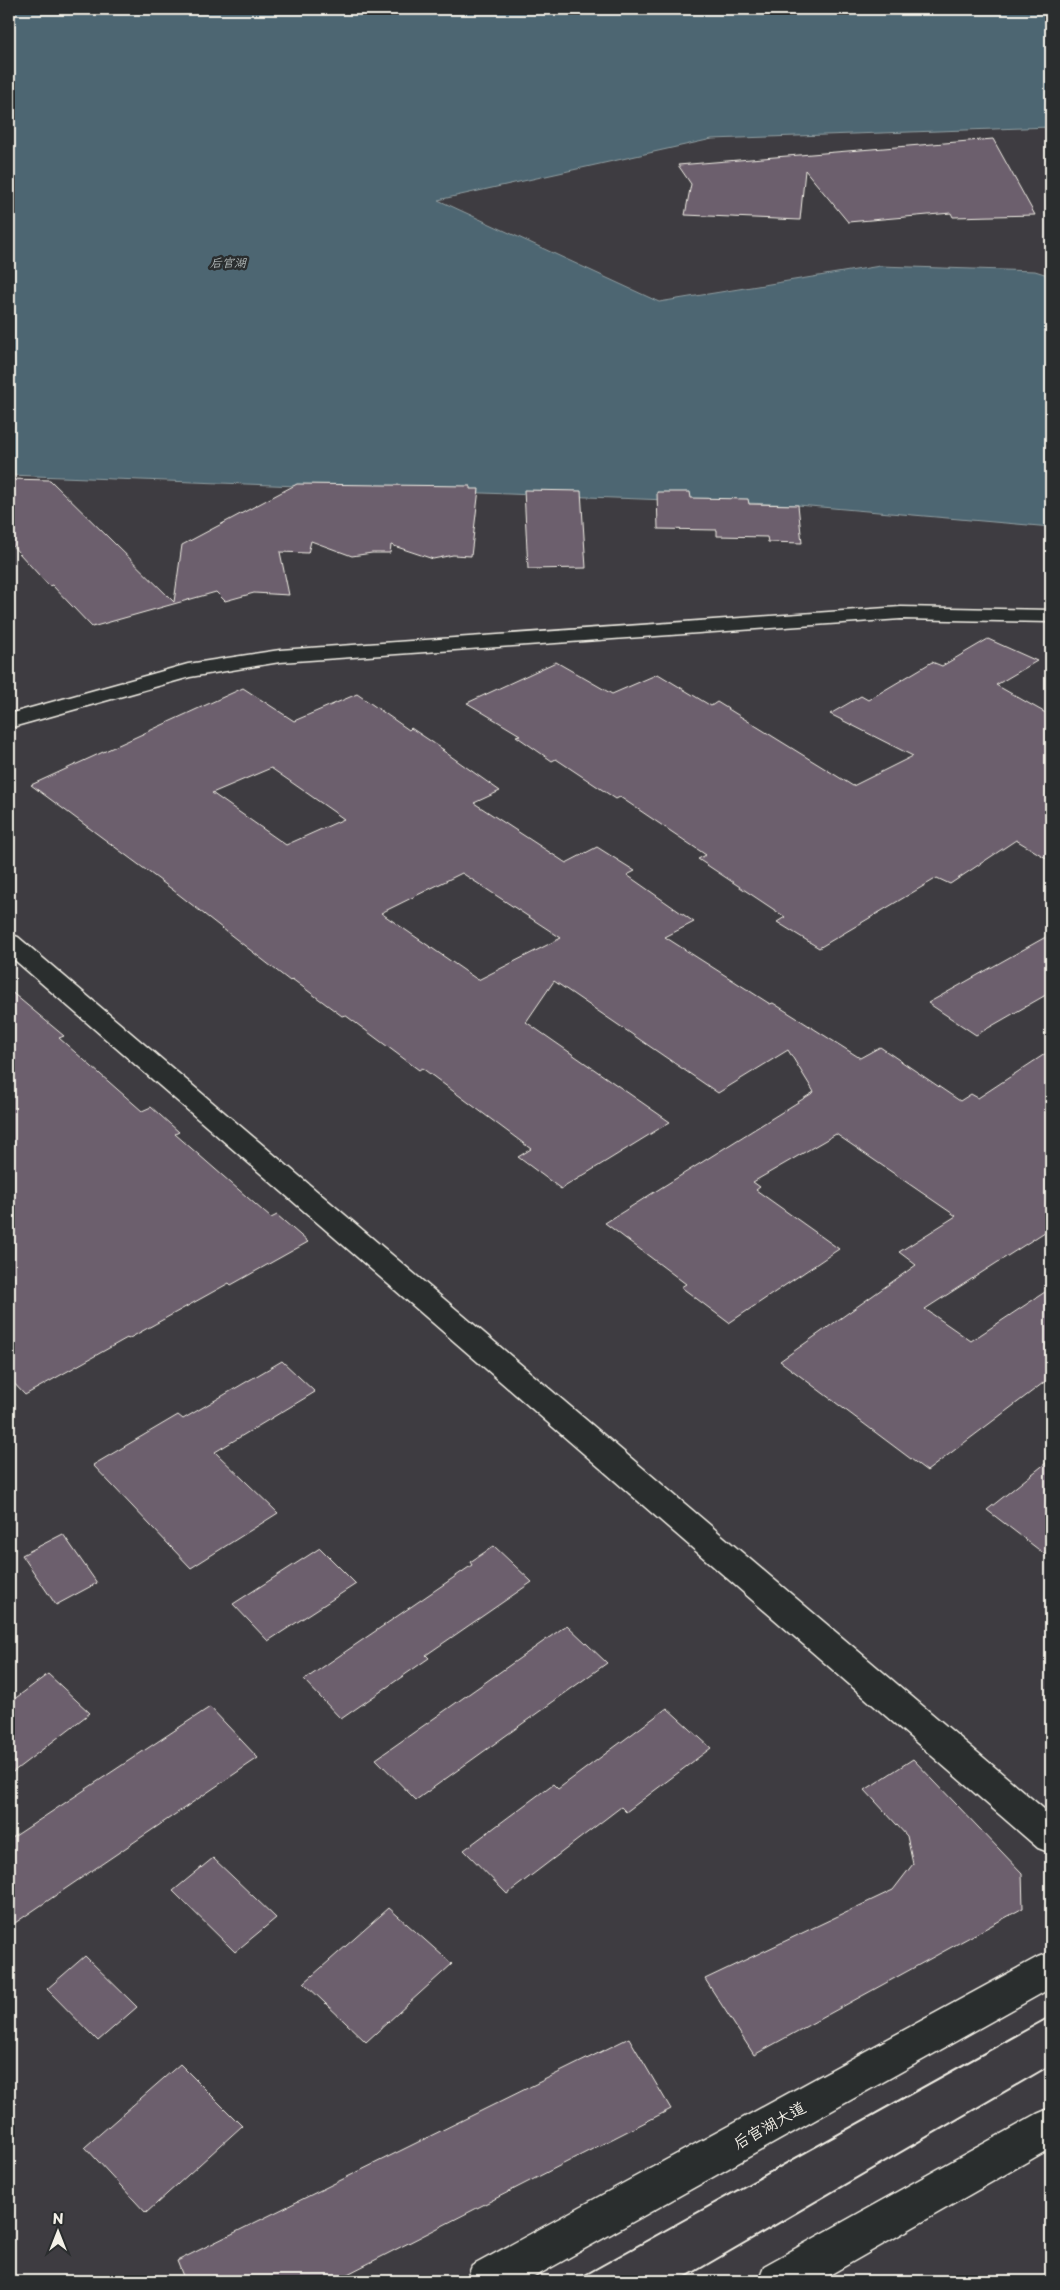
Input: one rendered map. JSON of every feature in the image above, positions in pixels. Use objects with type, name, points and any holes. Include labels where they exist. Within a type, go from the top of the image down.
[{"type":"street","points":[[9,721],[188,671],[280,656],[901,613],[1051,616]]},
{"type":"street","points":[[9,942],[1051,1837]]},
{"type":"street","name":"后官湖大道","points":[[487,2281],[1051,1969]]},
{"type":"street","points":[[779,2281],[1051,2126]]},
{"type":"water","name":"后官湖","points":[[9,9],[1051,9],[1051,127],[712,139],[438,200],[659,302],[880,266],[1035,271],[1051,276],[1051,527],[798,505],[9,475]]},
{"type":"building","points":[[993,139],[1035,215],[953,217],[951,213],[848,222],[805,170],[800,220],[685,215],[691,184],[678,165]]},
{"type":"building","points":[[9,479],[50,480],[174,602],[182,545],[297,484],[470,486],[470,489],[479,489],[471,556],[453,555],[433,559],[391,545],[390,553],[352,556],[311,541],[308,553],[280,552],[289,595],[254,593],[225,601],[216,592],[92,627],[52,585],[49,586],[9,542]]},
{"type":"building","points":[[524,490],[581,491],[586,568],[528,569]]},
{"type":"building","points":[[657,492],[690,492],[691,498],[748,499],[749,504],[798,505],[802,543],[768,542],[767,537],[717,536],[717,530],[658,529]]},
{"type":"building","points":[[988,639],[1037,661],[996,685],[1051,716],[1051,861],[1016,840],[950,884],[937,878],[819,948],[777,922],[785,917],[698,859],[706,855],[620,797],[616,799],[556,759],[552,761],[516,736],[520,735],[467,703],[556,662],[612,694],[658,674],[711,706],[717,702],[853,786],[913,756],[830,714],[861,696],[868,700],[932,662],[942,666]]},
{"type":"building","points":[[243,688],[294,721],[357,694],[409,730],[411,728],[444,750],[442,750],[500,791],[474,803],[566,863],[597,847],[635,871],[627,875],[694,922],[665,937],[770,1004],[773,1003],[860,1058],[880,1047],[960,1101],[971,1094],[978,1098],[1051,1050],[1051,1228],[925,1309],[971,1341],[1051,1288],[1051,1377],[927,1471],[780,1361],[916,1265],[899,1252],[956,1216],[836,1134],[753,1182],[760,1187],[756,1190],[839,1249],[729,1323],[681,1287],[686,1284],[605,1223],[814,1092],[788,1050],[718,1093],[554,981],[526,1022],[670,1122],[561,1189],[518,1157],[531,1149],[422,1068],[419,1070],[345,1015],[342,1016],[292,979],[290,981],[173,890],[31,785]],"holes":[[[271,768],[344,819],[286,845],[212,793]],[[462,873],[561,938],[478,980],[381,913]]]},
{"type":"building","points":[[1051,934],[1051,992],[976,1035],[928,1003]]},
{"type":"building","points":[[9,990],[64,1036],[59,1038],[142,1111],[151,1107],[179,1132],[175,1134],[271,1218],[277,1215],[308,1242],[231,1285],[229,1283],[127,1338],[25,1395],[9,1378]]},
{"type":"building","points":[[282,1361],[315,1392],[215,1452],[278,1513],[191,1568],[93,1465],[178,1415],[183,1419]]},
{"type":"building","points":[[1051,1459],[1051,1559],[987,1510]]},
{"type":"building","points":[[63,1534],[97,1583],[56,1605],[22,1555]]},
{"type":"building","points":[[494,1546],[532,1582],[426,1655],[429,1658],[341,1719],[304,1680],[472,1565],[470,1562]]},
{"type":"building","points":[[320,1548],[356,1584],[268,1641],[233,1604]]},
{"type":"building","points":[[567,1625],[607,1663],[416,1800],[376,1759]]},
{"type":"building","points":[[48,1674],[90,1713],[9,1775],[9,1703]]},
{"type":"building","points":[[210,1707],[258,1758],[9,1927],[9,1840]]},
{"type":"building","points":[[667,1708],[711,1748],[626,1812],[621,1807],[507,1894],[464,1850],[553,1784],[558,1789]]},
{"type":"building","points":[[913,1759],[1022,1873],[1023,1908],[754,2055],[705,1979],[893,1890],[913,1864],[907,1836],[865,1790]]},
{"type":"building","points":[[213,1858],[276,1918],[235,1952],[173,1891]]},
{"type":"building","points":[[389,1908],[452,1964],[366,2042],[304,1983]]},
{"type":"building","points":[[85,1956],[137,2007],[98,2041],[47,1989]]},
{"type":"building","points":[[629,2038],[671,2109],[334,2281],[185,2281],[177,2261]]},
{"type":"building","points":[[180,2064],[242,2126],[146,2213],[85,2147]]},
{"type":"tram line","points":[[574,2281],[1051,2016]]},
{"type":"tram line","points":[[679,2281],[1051,2065]]}]
